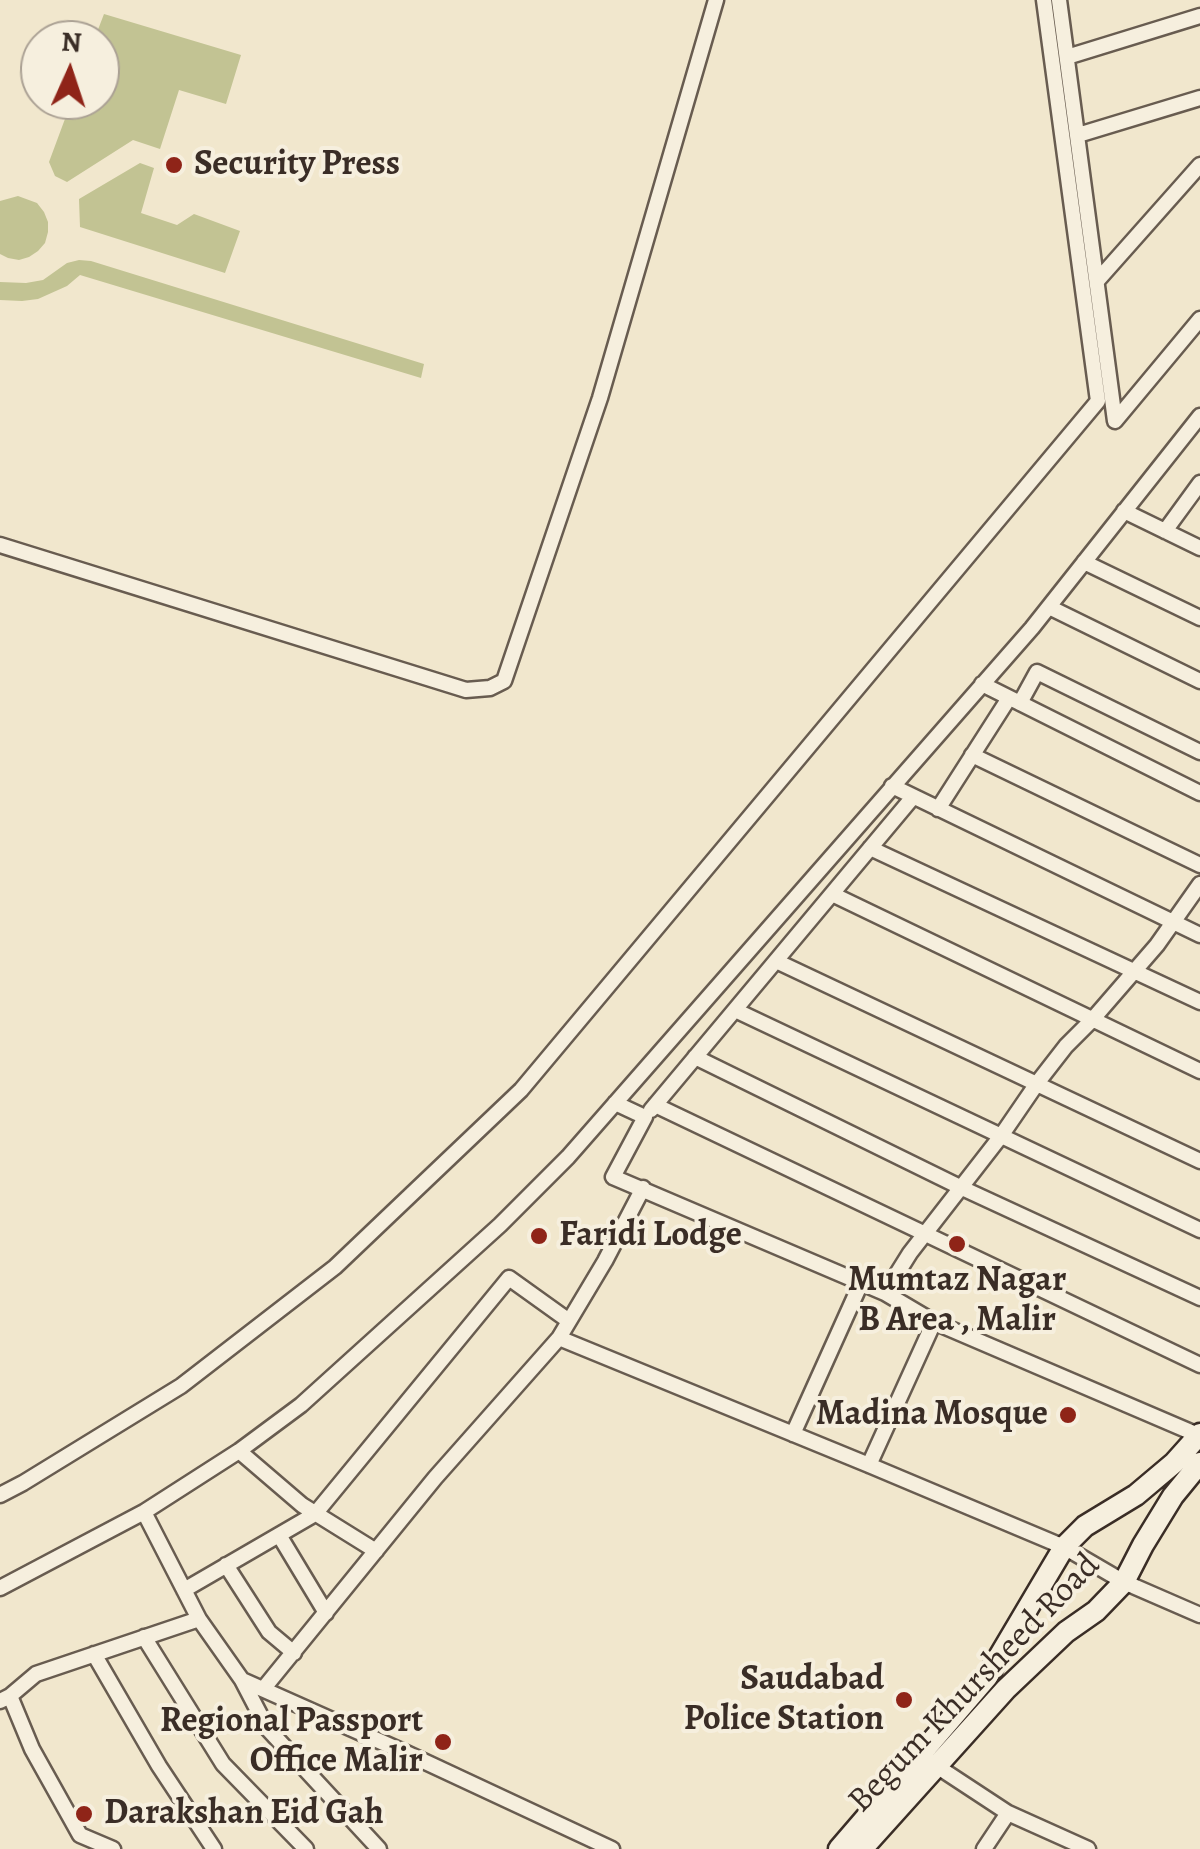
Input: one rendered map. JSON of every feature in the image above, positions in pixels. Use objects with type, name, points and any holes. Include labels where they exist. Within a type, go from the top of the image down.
[{"type":"main road","name":"Begum Khursheed Road","points":[[838,1849],[988,1677],[1064,1548],[1085,1526],[1148,1484],[1199,1435]]},
{"type":"main road","name":"Begum Khursheed Road","points":[[862,1849],[1006,1688],[1124,1582],[1173,1496],[1200,1463]]},
{"type":"street","points":[[0,545],[466,690],[490,688],[504,681],[600,398],[716,0]]},
{"type":"street","points":[[0,1495],[182,1386],[335,1266],[521,1090],[1098,401],[1044,0]]},
{"type":"street","points":[[1059,0],[1115,421],[1200,319]]},
{"type":"street","points":[[1067,57],[1200,16]]},
{"type":"street","points":[[1078,135],[1200,98]]},
{"type":"street","points":[[1097,281],[1197,173]]},
{"type":"street","points":[[0,1588],[144,1512],[239,1451],[302,1404],[500,1225],[568,1157],[982,684],[1200,416]]},
{"type":"street","points":[[1165,531],[1200,482]]},
{"type":"street","points":[[1124,512],[1200,548]]},
{"type":"street","points":[[1084,562],[1200,618]]},
{"type":"street","points":[[1048,607],[1200,680]]},
{"type":"street","points":[[938,809],[972,755],[1038,672],[1200,752]]},
{"type":"street","points":[[982,684],[1200,793]]},
{"type":"street","points":[[972,755],[1200,865]]},
{"type":"street","points":[[892,786],[1200,935]]},
{"type":"street","points":[[914,797],[650,1111],[613,1177],[885,1293],[934,1322],[1199,1435]]},
{"type":"street","points":[[870,848],[1200,1002]]},
{"type":"street","points":[[885,1293],[924,1234],[1038,1082],[1174,922],[1200,884]]},
{"type":"street","points":[[832,894],[1200,1071]]},
{"type":"street","points":[[776,961],[1200,1160]]},
{"type":"street","points":[[735,1010],[1200,1230]]},
{"type":"street","points":[[695,1057],[962,1188],[1200,1298]]},
{"type":"street","points":[[615,1103],[650,1111],[924,1234],[1200,1365]]},
{"type":"street","points":[[264,1688],[435,1478],[559,1338],[642,1188]]},
{"type":"street","points":[[184,1590],[315,1514],[510,1278],[569,1321]]},
{"type":"street","points":[[793,1434],[861,1283]]},
{"type":"street","points":[[870,1464],[934,1322]]},
{"type":"street","points":[[559,1338],[870,1464],[1064,1548],[1124,1582],[1200,1614]]},
{"type":"street","points":[[239,1451],[302,1506],[376,1551]]},
{"type":"street","points":[[144,1512],[199,1619],[242,1680],[267,1728],[379,1849]]},
{"type":"street","points":[[279,1534],[326,1613]]},
{"type":"street","points":[[226,1566],[269,1632],[294,1653]]},
{"type":"street","points":[[113,1849],[80,1834],[5,1699],[36,1674],[199,1619]]},
{"type":"street","points":[[144,1637],[223,1764],[306,1849]]},
{"type":"street","points":[[94,1654],[159,1766],[214,1849]]},
{"type":"street","points":[[242,1680],[612,1849]]},
{"type":"street","points":[[934,1766],[1008,1813],[1088,1849]]},
{"type":"street","points":[[984,1849],[1008,1813]]},
{"type":"green space","points":[[104,14],[241,55],[226,104],[179,90],[160,149],[133,140],[67,182],[55,176],[49,162],[65,120],[120,120],[120,20],[102,20]]},
{"type":"green space","points":[[140,163],[154,168],[141,213],[177,225],[194,214],[240,231],[225,273],[80,227],[79,199]]},
{"type":"green space","points":[[18,196],[37,203],[48,222],[45,243],[19,260],[0,254],[0,201]]},
{"type":"green space","points":[[79,260],[424,364],[421,378],[80,275],[67,286],[38,299],[0,300],[0,282],[43,280],[67,263]]},
{"type":"place","name":"Security Press","points":[[174,165]]},
{"type":"place","name":"Faridi Lodge","points":[[539,1236]]},
{"type":"place","name":"Mumtaz Nagar B Area , Malir","points":[[957,1244]]},
{"type":"place","name":"Madina Mosque","points":[[1068,1415]]},
{"type":"place","name":"Saudabad Police Station","points":[[904,1700]]},
{"type":"place","name":"Regional Passport Office Malir","points":[[443,1742]]},
{"type":"place","name":"Darakshan Eid Gah","points":[[84,1814]]}]
